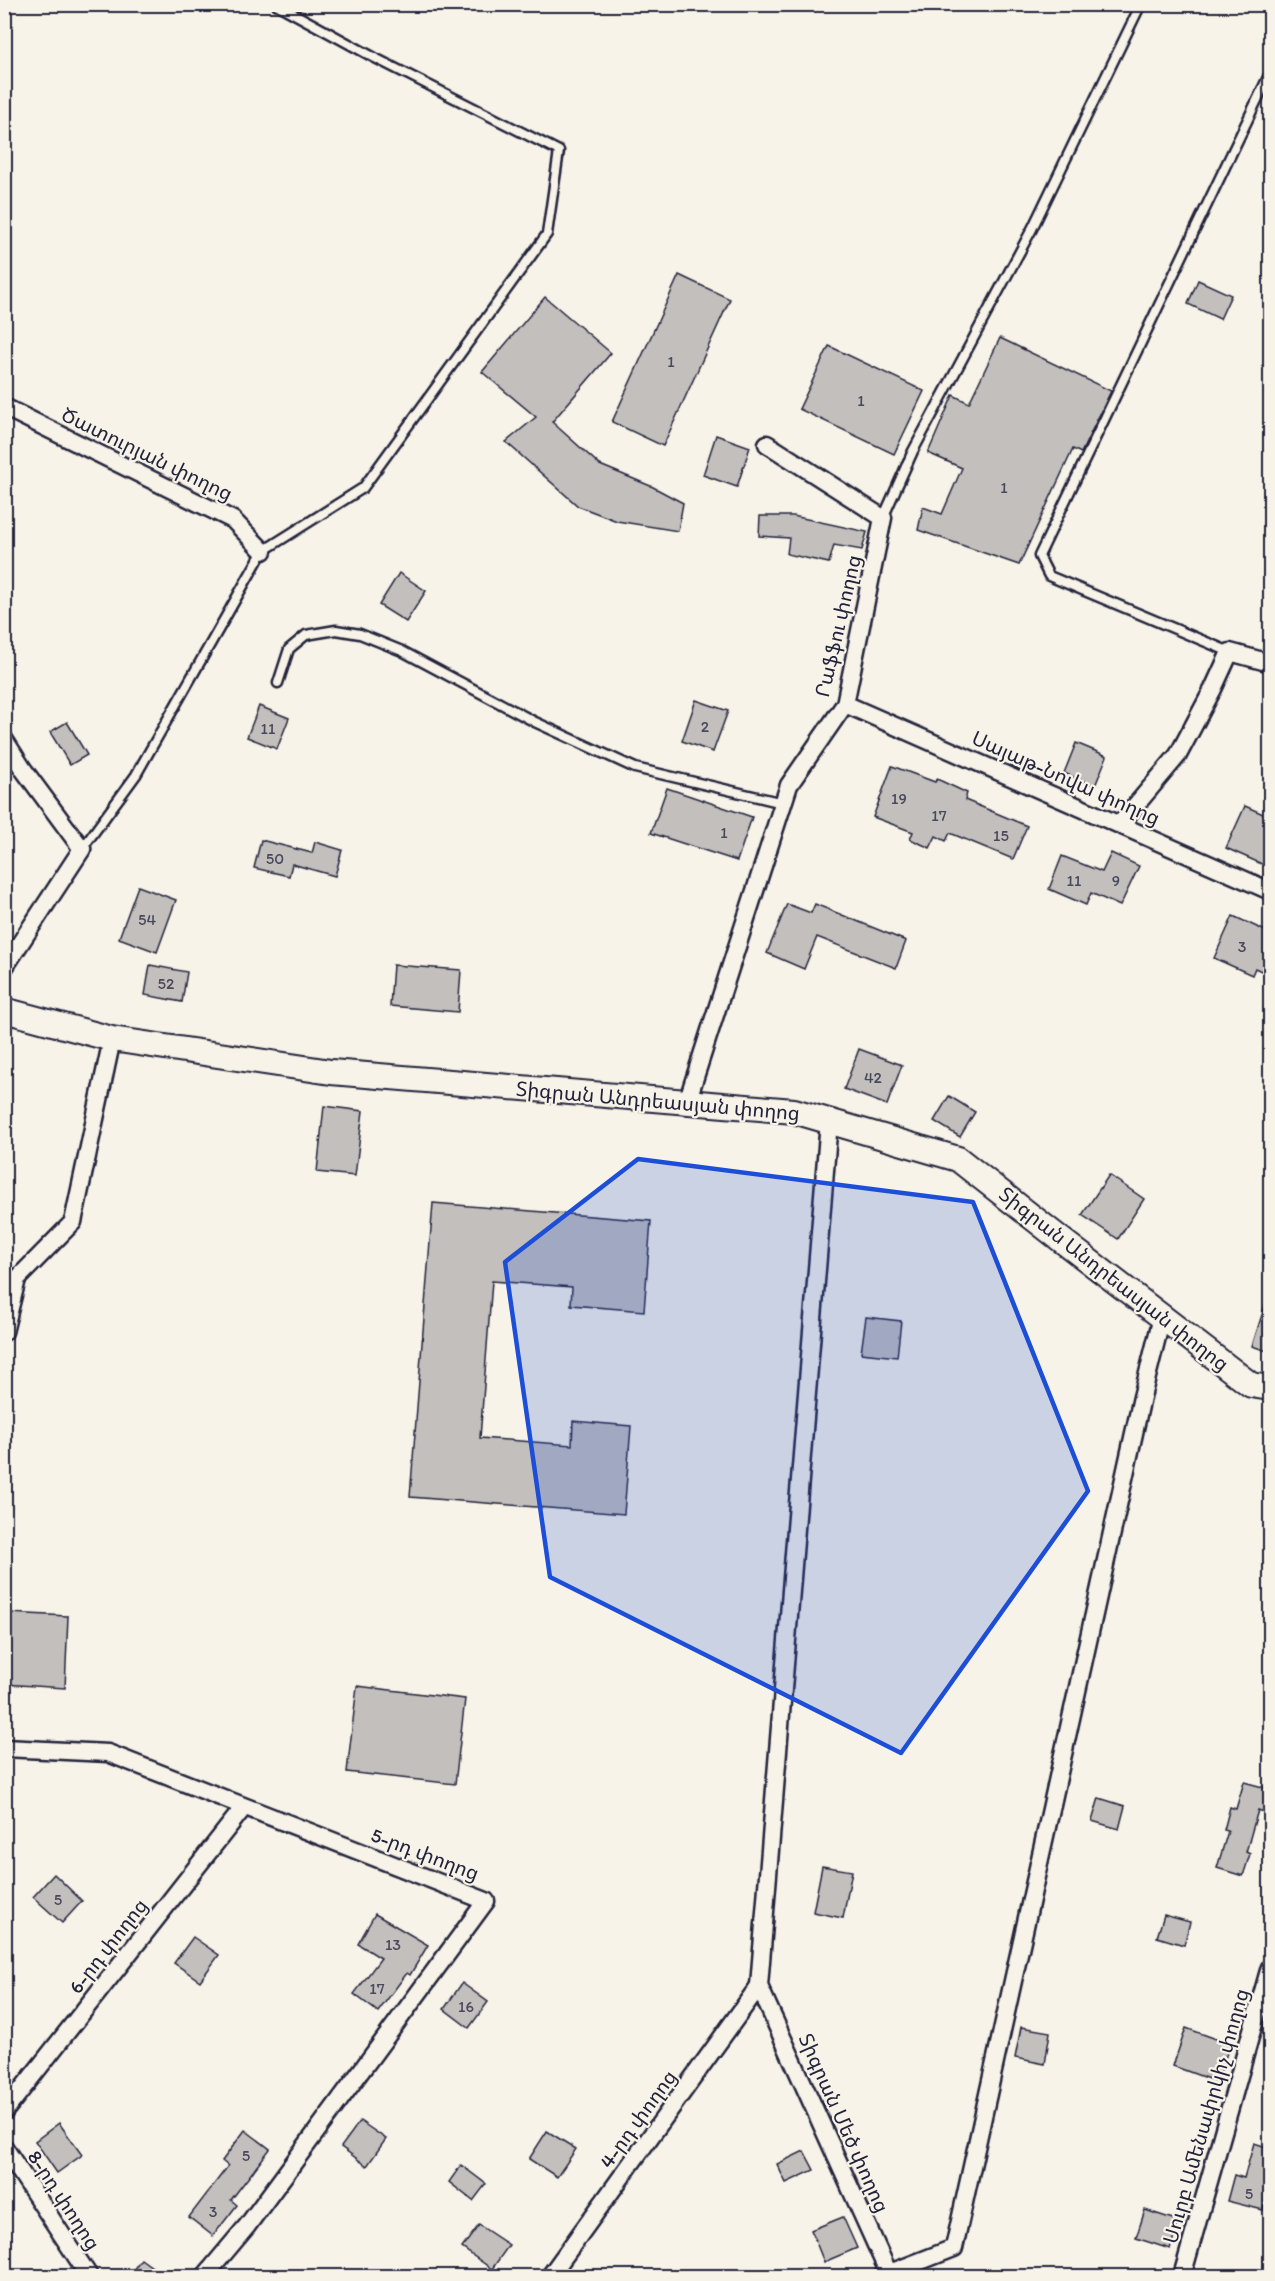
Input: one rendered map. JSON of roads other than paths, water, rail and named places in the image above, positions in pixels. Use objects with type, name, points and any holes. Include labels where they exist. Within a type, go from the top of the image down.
[{"type":"main road","name":"Տիգրան Անդրեասյան փողոց","points":[[4,1010],[112,1039],[331,1072],[794,1111],[958,1159],[1251,1384],[1270,1388]]},
{"type":"street","name":"Ծատուրյան փողոց","points":[[4,407],[233,520],[263,551]]},
{"type":"street","points":[[767,444],[883,518]]},
{"type":"street","name":"Րաֆֆու փողոց","points":[[687,1102],[789,785],[845,704],[883,518]]},
{"type":"street","points":[[1120,824],[1178,755],[1230,652],[1270,663]]},
{"type":"street","name":"Սայաթ-Նովա փողոց","points":[[845,704],[1270,891]]},
{"type":"street","points":[[4,739],[23,769],[82,849],[4,968]]},
{"type":"street","points":[[4,1332],[16,1279],[73,1222],[112,1039]]},
{"type":"street","points":[[759,1986],[829,1121]]},
{"type":"street","points":[[887,2276],[954,2248],[1139,1408],[1162,1317]]},
{"type":"street","name":"5-րդ փողոց","points":[[4,1748],[108,1754],[486,1901],[247,2226],[205,2277]]},
{"type":"street","name":"6-րդ փողոց","points":[[4,2112],[244,1807]]},
{"type":"street","name":"Սուրբ Ամենափրկիչ փողոց","points":[[1182,2277],[1270,1967]]},
{"type":"street","name":"Տիգրան Մեծ փողոց","points":[[759,1986],[887,2276]]},
{"type":"street","name":"4-րդ փողոց","points":[[550,2277],[759,1986]]},
{"type":"street","name":"8-րդ փողոց","points":[[4,2147],[89,2277]]},
{"type":"lane","points":[[82,849],[136,775],[263,551],[363,488],[547,234],[558,151],[375,58],[276,4]]},
{"type":"lane","points":[[883,518],[913,451],[1032,229],[1141,4]]},
{"type":"lane","points":[[1230,652],[1049,576],[1039,556],[1270,74]]},
{"type":"lane","points":[[278,683],[289,649],[306,635],[336,630],[360,634],[402,651],[535,722],[635,768],[783,803]]}]
